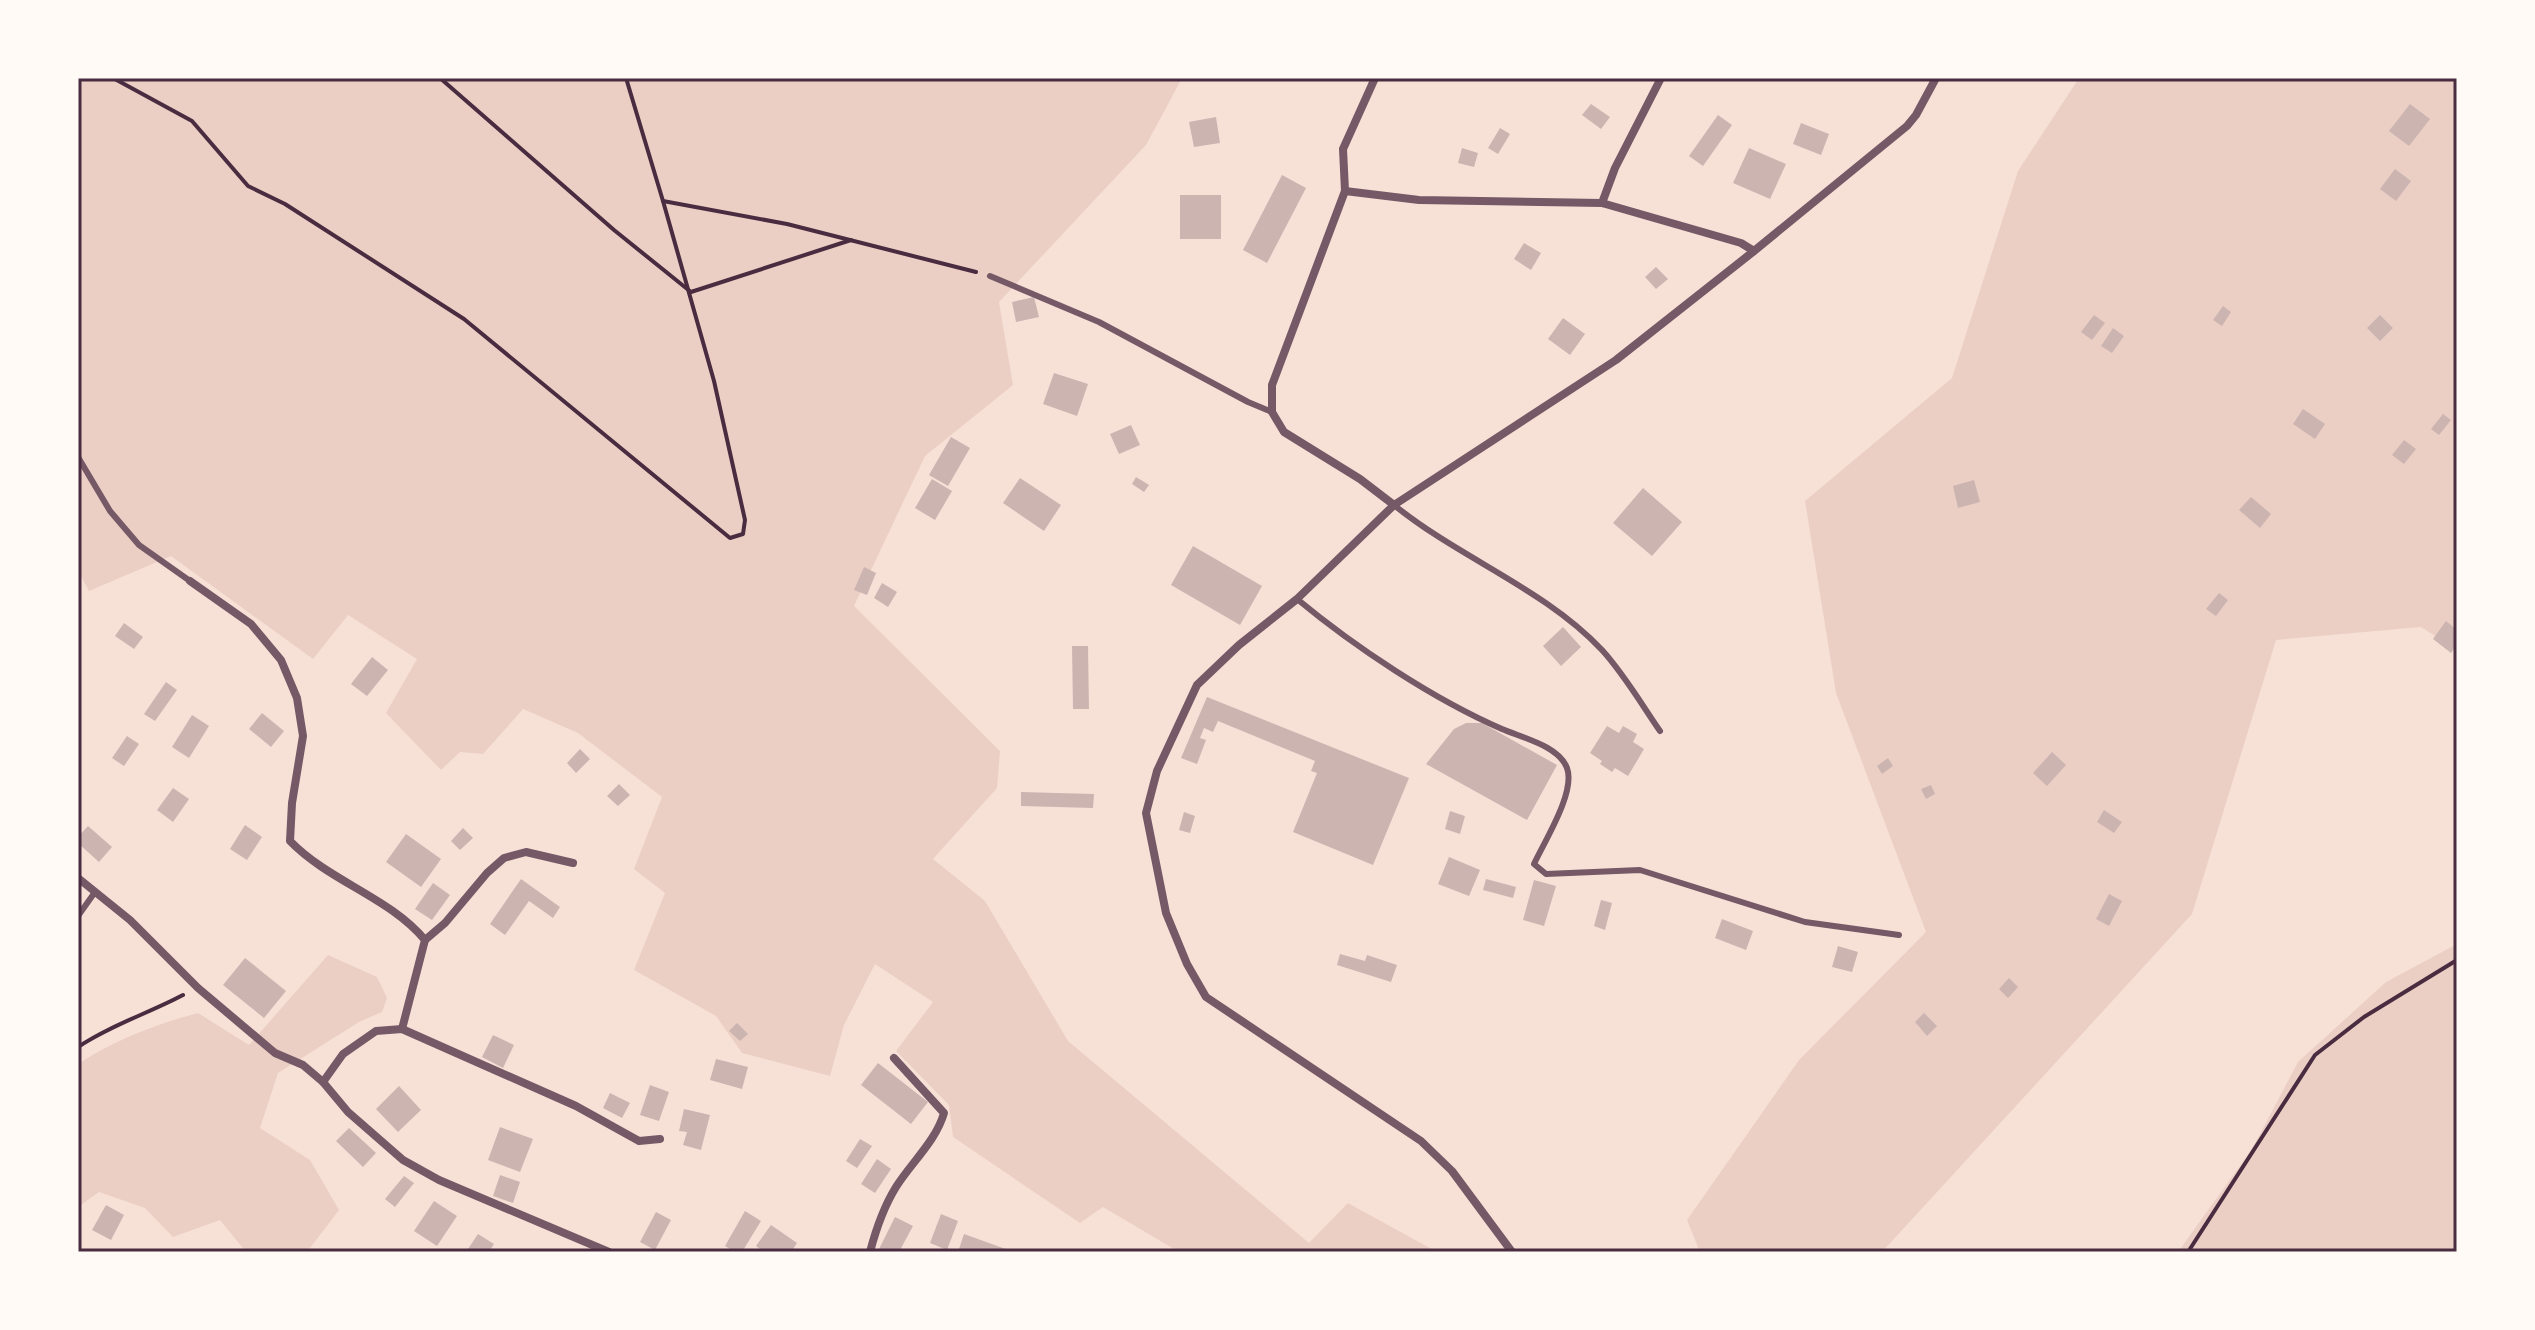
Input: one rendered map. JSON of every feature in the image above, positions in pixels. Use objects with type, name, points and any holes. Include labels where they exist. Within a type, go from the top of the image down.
[{"type":"street","points":[[1375,78],[1343,149],[1345,191],[1272,385],[1272,412],[1284,432],[1360,479],[1394,505]]},
{"type":"street","points":[[1602,203],[1615,168],[1661,78]]},
{"type":"street","points":[[1512,1252],[1452,1171],[1421,1141],[1206,997],[1187,964],[1166,913],[1146,813],[1157,771],[1197,685],[1239,645],[1297,599],[1394,505],[1616,360],[1907,126],[1936,78]]},
{"type":"street","points":[[1345,191],[1419,200],[1602,203],[1741,243],[1754,251]]},
{"type":"street","points":[[190,581],[251,624],[281,660],[297,698],[303,736],[292,803],[290,841],[309,860],[410,922],[425,940]]},
{"type":"street","points":[[402,1029],[425,940],[445,923],[487,873],[504,858],[526,852],[573,863]]},
{"type":"street","points":[[78,878],[130,920],[198,988],[275,1053],[303,1065],[323,1082],[348,1112],[403,1160],[439,1180],[609,1252]]},
{"type":"street","points":[[323,1082],[343,1054],[376,1031],[402,1029],[576,1106],[639,1141],[660,1139]]},
{"type":"street","points":[[870,1252],[879,1218],[897,1186],[940,1127],[944,1113],[894,1058]]},
{"type":"lane","points":[[990,276],[1099,322],[1272,412]]},
{"type":"lane","points":[[78,457],[110,511],[139,545],[190,581]]},
{"type":"lane","points":[[1394,505],[1417,524],[1555,610],[1603,651],[1660,731]]},
{"type":"lane","points":[[1297,599],[1326,623],[1461,711],[1560,755],[1569,772],[1566,796],[1534,864],[1546,874],[1640,870],[1805,922],[1899,935]]},
{"type":"lane","points":[[78,916],[95,892]]},
{"type":"path","points":[[113,78],[192,121],[248,186],[296,211],[464,319],[675,494],[730,538],[737,538],[743,534],[745,520],[714,381],[691,292],[626,78]]},
{"type":"path","points":[[440,78],[614,230],[691,292]]},
{"type":"path","points":[[663,201],[787,224],[990,276]]},
{"type":"path","points":[[691,292],[851,240]]},
{"type":"path","points":[[2188,1252],[2315,1055],[2364,1017],[2457,960]]},
{"type":"path","points":[[78,1047],[121,1023],[145,1015],[198,988]]},
{"type":"shaded area","points":[[78,78],[1182,78],[1146,145],[999,302],[1013,385],[925,456],[854,606],[1000,751],[997,788],[933,859],[985,901],[1068,1041],[1309,1243],[1348,1203],[1437,1252],[1179,1252],[1103,1207],[1080,1223],[953,1137],[949,1105],[896,1051],[933,1002],[875,964],[844,1025],[830,1076],[742,1053],[716,1016],[634,970],[665,893],[634,869],[662,797],[578,733],[523,709],[483,754],[460,752],[441,770],[386,713],[417,659],[348,615],[313,659],[171,556],[89,591],[78,571]]},
{"type":"shaded area","points":[[2079,78],[2457,78],[2457,650],[2421,627],[2276,640],[2192,914],[1882,1252],[1700,1252],[1687,1220],[1799,1060],[1926,932],[1836,693],[1805,501],[1952,378],[2018,171]]},
{"type":"shaded area","points":[[2457,944],[2457,1252],[2178,1252],[2252,1149],[2298,1062],[2386,982]]},
{"type":"shaded area","points":[[328,955],[377,977],[387,998],[382,1012],[359,1022],[278,1073],[260,1128],[310,1160],[339,1210],[307,1252],[246,1252],[220,1220],[173,1237],[145,1208],[99,1192],[78,1207],[78,1064],[136,1034],[198,1013],[249,1045]]},
{"type":"building","points":[[1591,104],[1610,117],[1601,129],[1582,115]]},
{"type":"building","points":[[2410,104],[2430,119],[2409,146],[2389,131]]},
{"type":"building","points":[[1718,115],[1732,125],[1703,166],[1689,156]]},
{"type":"building","points":[[1216,117],[1220,143],[1194,147],[1189,122]]},
{"type":"building","points":[[1801,123],[1829,134],[1821,155],[1793,144]]},
{"type":"building","points":[[1500,128],[1510,134],[1498,154],[1488,148]]},
{"type":"building","points":[[1462,148],[1478,153],[1474,167],[1458,163]]},
{"type":"building","points":[[1749,148],[1786,164],[1770,199],[1733,183]]},
{"type":"building","points":[[2395,169],[2411,181],[2396,201],[2380,189]]},
{"type":"building","points":[[1282,175],[1306,188],[1267,263],[1243,250]]},
{"type":"building","points":[[1180,195],[1221,195],[1221,239],[1180,239]]},
{"type":"building","points":[[1524,243],[1541,253],[1531,270],[1514,259]]},
{"type":"building","points":[[1656,267],[1668,279],[1656,289],[1645,277]]},
{"type":"building","points":[[1034,297],[1039,317],[1016,322],[1012,302]]},
{"type":"building","points":[[2223,306],[2231,312],[2222,326],[2213,320]]},
{"type":"building","points":[[2094,315],[2105,323],[2092,340],[2081,332]]},
{"type":"building","points":[[2380,315],[2393,328],[2380,341],[2367,328]]},
{"type":"building","points":[[1563,318],[1585,334],[1570,355],[1548,339]]},
{"type":"building","points":[[2113,328],[2124,336],[2112,353],[2101,346]]},
{"type":"building","points":[[1054,373],[1088,384],[1077,416],[1043,404]]},
{"type":"building","points":[[2303,409],[2325,424],[2315,439],[2293,424]]},
{"type":"building","points":[[2443,414],[2451,420],[2439,435],[2431,429]]},
{"type":"building","points":[[1131,425],[1140,445],[1119,454],[1110,434]]},
{"type":"building","points":[[951,437],[970,448],[948,486],[929,475]]},
{"type":"building","points":[[2404,440],[2416,449],[2404,464],[2392,455]]},
{"type":"building","points":[[1136,477],[1149,485],[1144,492],[1132,484]]},
{"type":"building","points":[[1020,478],[1061,505],[1044,531],[1003,503]]},
{"type":"building","points":[[932,479],[952,491],[935,520],[915,508]]},
{"type":"building","points":[[1974,480],[1980,502],[1958,508],[1953,486]]},
{"type":"building","points":[[1643,488],[1682,522],[1652,556],[1613,523]]},
{"type":"building","points":[[2251,497],[2271,514],[2260,528],[2239,510]]},
{"type":"building","points":[[1193,546],[1262,586],[1240,625],[1171,585]]},
{"type":"building","points":[[864,567],[876,573],[867,595],[854,590]]},
{"type":"building","points":[[882,583],[897,592],[888,607],[874,598]]},
{"type":"building","points":[[2219,593],[2228,600],[2216,616],[2206,609]]},
{"type":"building","points":[[2446,621],[2457,630],[2457,645],[2451,653],[2433,639]]},
{"type":"building","points":[[124,623],[143,637],[134,649],[115,636]]},
{"type":"building","points":[[1563,627],[1581,647],[1561,666],[1543,646]]},
{"type":"building","points":[[1072,646],[1088,646],[1089,709],[1073,709]]},
{"type":"building","points":[[372,657],[388,670],[367,696],[351,684]]},
{"type":"building","points":[[166,682],[177,690],[155,721],[144,714]]},
{"type":"building","points":[[1207,697],[1409,778],[1373,865],[1293,832],[1317,773],[1311,771],[1315,761],[1218,721],[1213,732],[1204,728],[1200,738],[1206,740],[1197,764],[1181,758]]},
{"type":"building","points":[[262,713],[284,731],[271,747],[249,729]]},
{"type":"building","points":[[192,715],[209,726],[189,758],[172,747]]},
{"type":"building","points":[[1466,723],[1482,723],[1557,765],[1527,820],[1426,764],[1454,729]]},
{"type":"building","points":[[1607,726],[1619,733],[1623,726],[1637,734],[1633,742],[1644,749],[1628,776],[1615,768],[1612,772],[1590,753]]},
{"type":"building","points":[[127,736],[139,744],[124,766],[112,758]]},
{"type":"building","points":[[580,749],[590,759],[576,773],[567,763]]},
{"type":"building","points":[[2052,752],[2066,765],[2047,786],[2033,773]]},
{"type":"building","points":[[1888,758],[1893,766],[1882,774],[1877,766]]},
{"type":"building","points":[[619,784],[630,795],[618,806],[607,796]]},
{"type":"building","points":[[1931,785],[1935,794],[1926,799],[1921,789]]},
{"type":"building","points":[[173,788],[189,799],[173,822],[157,810]]},
{"type":"building","points":[[1021,792],[1094,794],[1093,808],[1021,806]]},
{"type":"building","points":[[2104,810],[2122,822],[2114,833],[2097,822]]},
{"type":"building","points":[[1450,811],[1465,816],[1460,834],[1445,829]]},
{"type":"building","points":[[1184,812],[1195,816],[1190,833],[1179,830]]},
{"type":"building","points":[[245,825],[262,837],[247,860],[230,849]]},
{"type":"building","points":[[88,826],[112,847],[99,862],[78,843],[78,837]]},
{"type":"building","points":[[463,828],[473,838],[460,850],[451,841]]},
{"type":"building","points":[[406,834],[441,859],[421,887],[386,862]]},
{"type":"building","points":[[1449,857],[1480,870],[1469,896],[1438,884]]},
{"type":"building","points":[[521,879],[560,907],[553,918],[529,901],[505,935],[490,924]]},
{"type":"building","points":[[1486,879],[1516,887],[1513,898],[1483,890]]},
{"type":"building","points":[[1534,880],[1556,886],[1544,926],[1523,920]]},
{"type":"building","points":[[433,883],[450,895],[432,920],[415,909]]},
{"type":"building","points":[[2109,894],[2122,901],[2109,926],[2096,919]]},
{"type":"building","points":[[1601,900],[1612,903],[1605,930],[1594,926]]},
{"type":"building","points":[[1722,919],[1753,931],[1746,950],[1715,938]]},
{"type":"building","points":[[1838,946],[1858,952],[1852,972],[1832,967]]},
{"type":"building","points":[[1340,954],[1365,961],[1367,955],[1397,965],[1391,982],[1337,965]]},
{"type":"building","points":[[245,958],[286,991],[264,1018],[223,985]]},
{"type":"building","points":[[2009,978],[2018,987],[2008,998],[1999,989]]},
{"type":"building","points":[[1924,1013],[1937,1026],[1927,1036],[1915,1022]]},
{"type":"building","points":[[737,1023],[748,1034],[740,1041],[729,1031]]},
{"type":"building","points":[[493,1035],[514,1045],[503,1068],[482,1057]]},
{"type":"building","points":[[716,1059],[748,1067],[742,1089],[710,1080]]},
{"type":"building","points":[[878,1063],[928,1102],[911,1124],[861,1085]]},
{"type":"building","points":[[650,1085],[669,1092],[659,1121],[640,1115]]},
{"type":"building","points":[[399,1086],[421,1110],[398,1132],[376,1109]]},
{"type":"building","points":[[610,1093],[630,1103],[622,1118],[603,1108]]},
{"type":"building","points":[[684,1109],[710,1115],[701,1150],[683,1145],[687,1132],[679,1131]]},
{"type":"building","points":[[500,1127],[533,1139],[520,1172],[488,1160]]},
{"type":"building","points":[[349,1128],[376,1153],[363,1167],[336,1141]]},
{"type":"building","points":[[860,1139],[872,1146],[857,1168],[846,1161]]},
{"type":"building","points":[[877,1159],[891,1169],[875,1193],[861,1184]]},
{"type":"building","points":[[500,1175],[520,1182],[513,1203],[493,1196]]},
{"type":"building","points":[[404,1176],[414,1183],[395,1207],[385,1199]]},
{"type":"building","points":[[434,1201],[457,1216],[437,1246],[414,1231]]},
{"type":"building","points":[[106,1205],[124,1215],[111,1240],[92,1230]]},
{"type":"building","points":[[745,1211],[761,1221],[742,1252],[735,1252],[725,1246]]},
{"type":"building","points":[[656,1212],[671,1220],[655,1250],[640,1242]]},
{"type":"building","points":[[941,1214],[958,1221],[947,1250],[930,1243]]},
{"type":"building","points":[[895,1217],[913,1226],[899,1252],[886,1252],[879,1249]]},
{"type":"building","points":[[771,1225],[797,1243],[791,1252],[764,1252],[756,1246]]},
{"type":"building","points":[[478,1234],[494,1244],[489,1252],[466,1252]]},
{"type":"building","points":[[964,1234],[1014,1252],[958,1252]]}]
